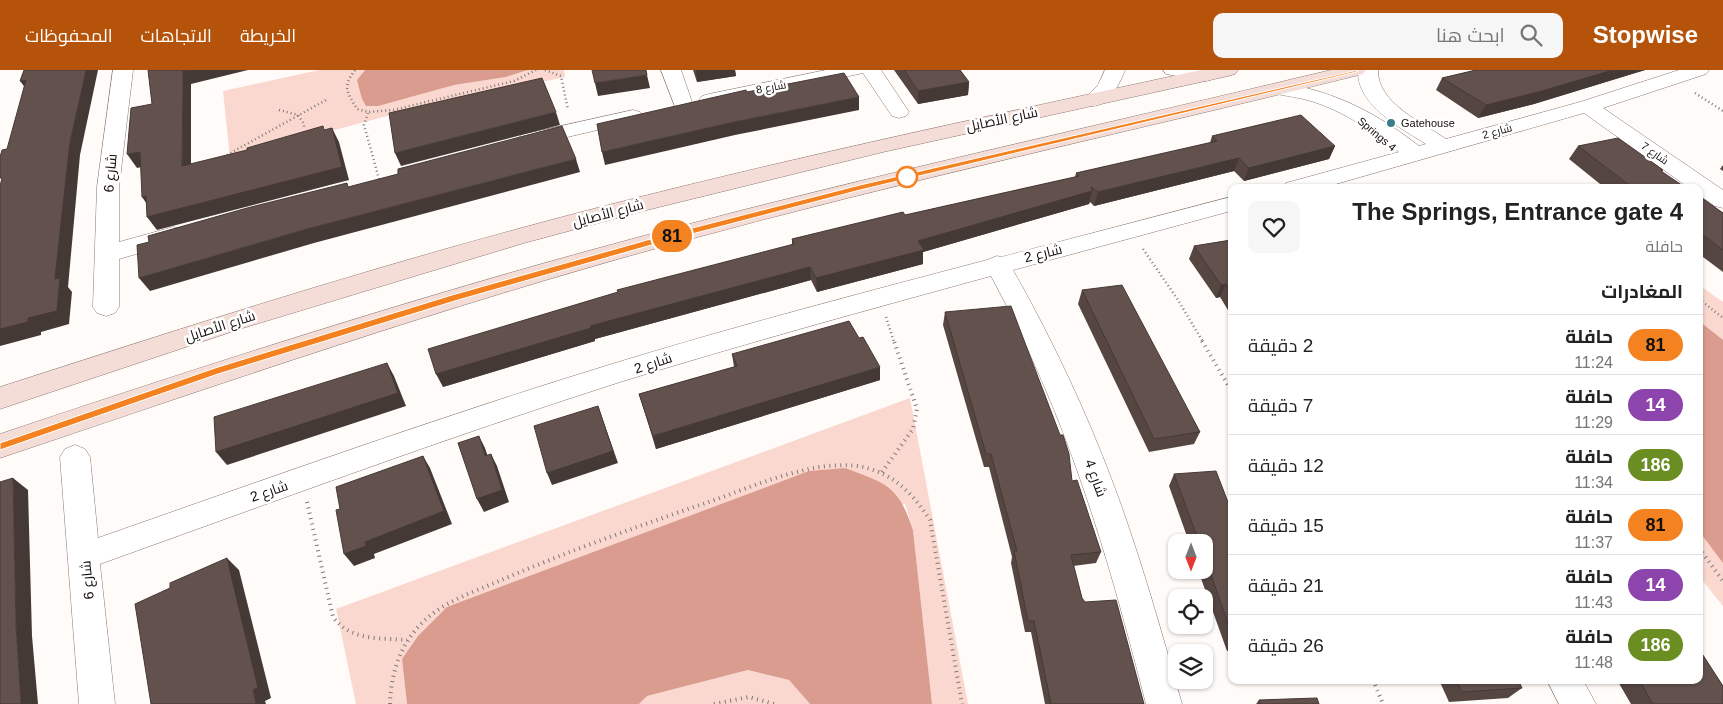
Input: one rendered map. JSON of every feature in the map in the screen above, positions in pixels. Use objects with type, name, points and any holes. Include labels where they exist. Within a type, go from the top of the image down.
[{"type":"main road","points":[[0,446],[215,372],[455,297],[668,237],[860,188],[1356,70]]},
{"type":"main road","name":"شارع الأصايل","points":[[0,398],[244,318],[517,237],[646,203],[883,146],[1217,73]]},
{"type":"street","name":"شارع 6","points":[[106,306],[108,187],[123,70]]},
{"type":"street","points":[[668,108],[671,70]]},
{"type":"street","name":"شارع 8","points":[[508,146],[668,108],[855,70]]},
{"type":"street","points":[[871,70],[899,112]]},
{"type":"street","points":[[1093,101],[1107,88],[1115,70]]},
{"type":"street","points":[[1173,70],[1217,73]]},
{"type":"street","name":"Springs 4","points":[[1368,70],[1366,79],[1368,86],[1380,101],[1443,146]]},
{"type":"street","name":"شارع 2","points":[[1308,184],[1587,106],[1699,70]]},
{"type":"street","name":"Springs 4","points":[[1279,89],[1309,93],[1350,109],[1361,121],[1410,155]]},
{"type":"street","points":[[1350,109],[1380,101]]},
{"type":"street","name":"شارع 7","points":[[1587,106],[1699,184]]},
{"type":"street","name":"شارع 7","points":[[1703,187],[1723,201]]},
{"type":"street","name":"شارع 2","points":[[85,556],[504,410],[688,351],[997,264],[1228,205]]},
{"type":"street","points":[[106,254],[192,230]]},
{"type":"street","name":"شارع 4","points":[[997,264],[1028,320],[1083,444],[1110,518],[1164,704]]},
{"type":"street","name":"شارع 6","points":[[75,457],[79,519],[85,556],[98,704]]},
{"type":"street","points":[[1566,684],[1578,704]]},
{"type":"path","points":[[355,70],[347,80],[348,92],[357,109],[368,112],[393,110],[499,84],[529,75],[536,70]]},
{"type":"path","points":[[545,70],[561,76],[571,130]]},
{"type":"path","points":[[219,157],[229,155],[326,100]]},
{"type":"path","points":[[279,110],[298,115],[304,124],[304,129]]},
{"type":"path","points":[[368,112],[364,125],[379,179]]},
{"type":"path","points":[[1131,231],[1178,300],[1228,385]]},
{"type":"path","points":[[879,298],[917,409],[913,429],[882,472]]},
{"type":"path","points":[[1703,302],[1723,318]]},
{"type":"path","points":[[390,704],[390,688],[396,663],[407,640],[432,614],[447,605],[542,562],[790,474],[819,466],[841,464],[882,472],[898,480],[911,491],[922,505],[930,520],[962,704]]},
{"type":"path","points":[[302,480],[333,617],[336,623],[342,628],[357,634],[407,640]]},
{"type":"path","points":[[1703,554],[1723,581]]},
{"type":"path","points":[[1375,684],[1383,704]]},
{"type":"path","points":[[714,704],[749,697],[774,704]]},
{"type":"shaded area","points":[[319,70],[365,70],[357,80],[454,85],[506,77],[528,70],[564,70],[565,77],[387,116],[230,158],[223,91]]},
{"type":"shaded area","points":[[365,70],[528,70],[506,77],[454,85],[378,106],[366,106],[357,80]]},
{"type":"shaded area","points":[[1703,288],[1723,302],[1723,606],[1703,581]]},
{"type":"shaded area","points":[[1703,324],[1723,340],[1723,563],[1703,536]]},
{"type":"shaded area","points":[[910,398],[968,704],[932,704],[913,530],[905,504],[402,659],[407,704],[356,704],[336,609]]},
{"type":"shaded area","points":[[845,468],[871,478],[889,488],[902,504],[913,530],[932,704],[810,704],[789,680],[748,670],[647,696],[639,704],[407,704],[402,659],[418,636],[447,607],[809,471]]},
{"type":"shaded area","points":[[748,670],[789,680],[810,704],[639,704],[647,696]]},
{"type":"building","points":[[24,70],[86,70],[70,142],[55,279],[60,278],[57,311],[28,318],[28,322],[0,329],[0,186],[2,178],[0,178],[0,157],[2,150],[7,149],[26,80],[20,81]]},
{"type":"building","points":[[148,70],[187,70],[183,71],[182,166],[247,150],[247,148],[323,126],[324,130],[332,128],[342,167],[147,217],[146,196],[142,197],[140,152],[127,154],[131,108],[152,104]]},
{"type":"building","points":[[592,70],[646,70],[647,75],[595,83]]},
{"type":"building","points":[[904,70],[960,70],[969,82],[918,91]]},
{"type":"building","points":[[1476,70],[1613,70],[1486,105],[1442,78]]},
{"type":"building","points":[[844,73],[859,97],[734,122],[602,152],[597,124],[746,90],[747,92]]},
{"type":"building","points":[[542,78],[556,112],[395,153],[389,113]]},
{"type":"building","points":[[1301,115],[1335,146],[1249,168],[1239,158],[1098,192],[1091,187],[1092,191],[918,241],[924,250],[816,278],[810,267],[590,326],[591,328],[436,374],[428,349],[618,292],[617,290],[794,244],[792,239],[903,212],[905,215],[1079,176],[1076,173],[1217,141],[1212,136]]},
{"type":"building","points":[[562,126],[576,159],[307,229],[139,278],[137,245],[149,242],[148,236],[247,208],[347,183],[348,187],[398,174],[398,169]]},
{"type":"building","points":[[1618,138],[1680,184],[1628,184],[1578,146]]},
{"type":"building","points":[[1703,199],[1723,213],[1723,250],[1703,235]]},
{"type":"building","points":[[1228,240],[1228,288],[1226,284],[1221,285],[1194,246]]},
{"type":"building","points":[[1122,285],[1200,432],[1154,439],[1082,290]]},
{"type":"building","points":[[1011,306],[1060,435],[1063,435],[1069,454],[1072,481],[1077,480],[1101,552],[1071,555],[1082,598],[1085,602],[1116,600],[1144,704],[1051,704],[1034,621],[1028,621],[1014,551],[1017,551],[991,454],[986,454],[945,312]]},
{"type":"building","points":[[849,321],[859,338],[863,337],[880,367],[653,436],[639,394],[737,366],[732,354]]},
{"type":"building","points":[[387,363],[398,393],[216,452],[214,417]]},
{"type":"building","points":[[598,406],[613,451],[547,473],[534,426]]},
{"type":"building","points":[[479,436],[485,456],[491,454],[502,490],[477,499],[458,443]]},
{"type":"building","points":[[423,456],[444,511],[365,542],[366,546],[344,554],[336,510],[340,509],[336,487]]},
{"type":"building","points":[[1216,471],[1228,502],[1228,623],[1212,579],[1213,534],[1196,534],[1174,474]]},
{"type":"building","points":[[13,478],[16,625],[21,704],[0,704],[0,482]]},
{"type":"building","points":[[227,558],[258,688],[253,690],[256,704],[151,704],[135,604],[170,588],[170,583]]},
{"type":"building","points":[[1703,655],[1723,686],[1723,704],[1653,704],[1641,684],[1703,684]]},
{"type":"building","points":[[1458,684],[1520,684],[1522,688],[1462,692]]},
{"type":"building","points":[[1317,698],[1319,704],[1260,704],[1259,700]]},
{"type":"bus line","name":"81","points":[[0,446],[215,372],[455,297],[668,237],[860,188],[1356,70]]},
{"type":"place","name":"Gatehouse","points":[[1391,123]]}]
